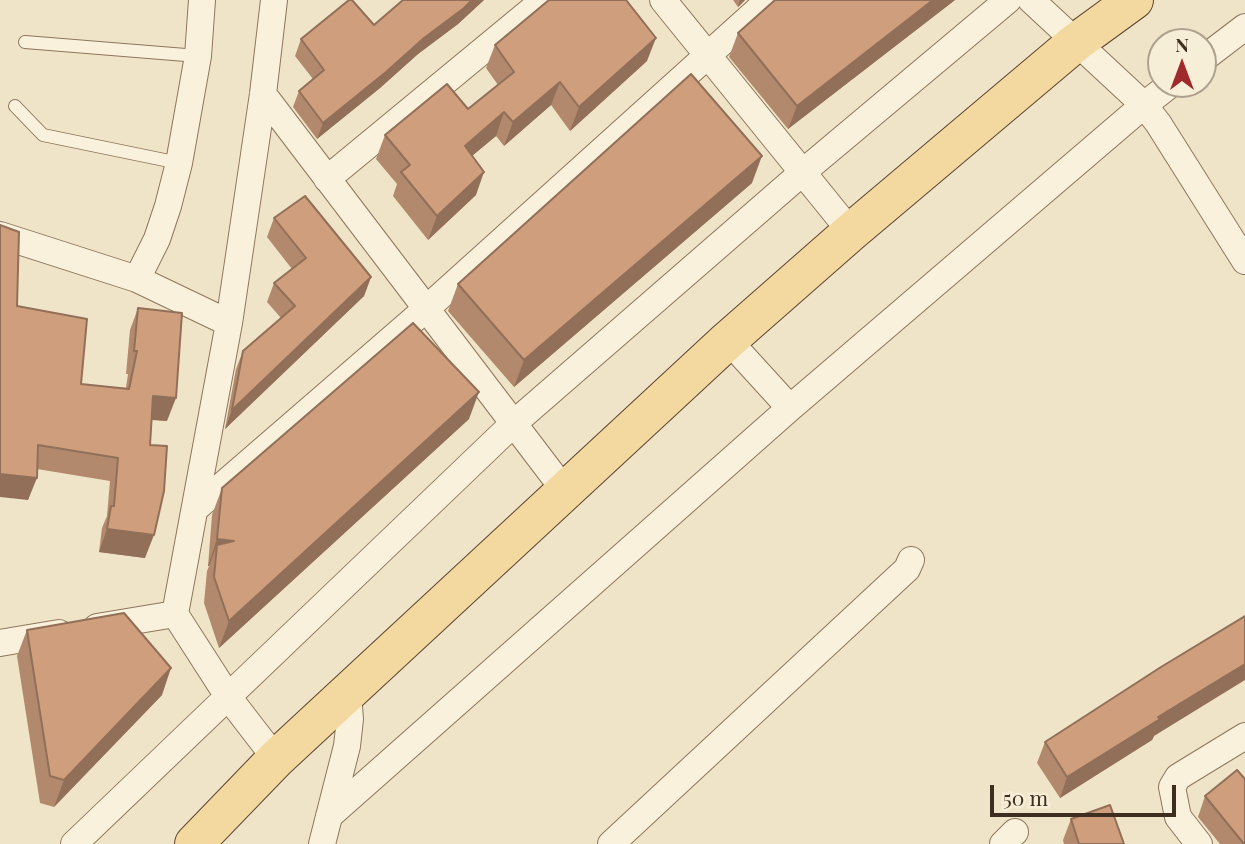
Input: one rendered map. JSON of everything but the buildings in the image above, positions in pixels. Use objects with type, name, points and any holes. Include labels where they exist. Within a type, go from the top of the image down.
[{"type":"main road","points":[[194,844],[276,759],[728,340],[1075,43],[1134,0]]},
{"type":"street","points":[[137,279],[157,239],[179,163],[198,56],[202,0]]},
{"type":"street","points":[[274,0],[229,323],[175,614],[229,698],[276,759]]},
{"type":"street","points":[[327,179],[544,0]]},
{"type":"street","points":[[663,0],[851,232]]},
{"type":"street","points":[[195,509],[426,309],[769,0]]},
{"type":"street","points":[[74,844],[513,425],[803,172],[1008,0]]},
{"type":"street","points":[[1031,0],[1144,105],[1245,261]]},
{"type":"street","points":[[1217,48],[1245,27]]},
{"type":"street","points":[[263,94],[565,491]]},
{"type":"street","points":[[329,816],[790,408],[1153,98]]},
{"type":"street","points":[[0,235],[137,279],[229,323]]},
{"type":"street","points":[[728,340],[790,408]]},
{"type":"street","points":[[611,844],[907,569],[911,560]]},
{"type":"street","points":[[0,643],[175,614]]},
{"type":"street","points":[[322,844],[347,746],[350,719],[348,694]]},
{"type":"street","points":[[1199,844],[1178,817],[1172,787],[1178,777],[1245,736]]},
{"type":"lane","points":[[25,42],[198,56]]},
{"type":"lane","points":[[15,106],[43,135],[179,163]]}]
